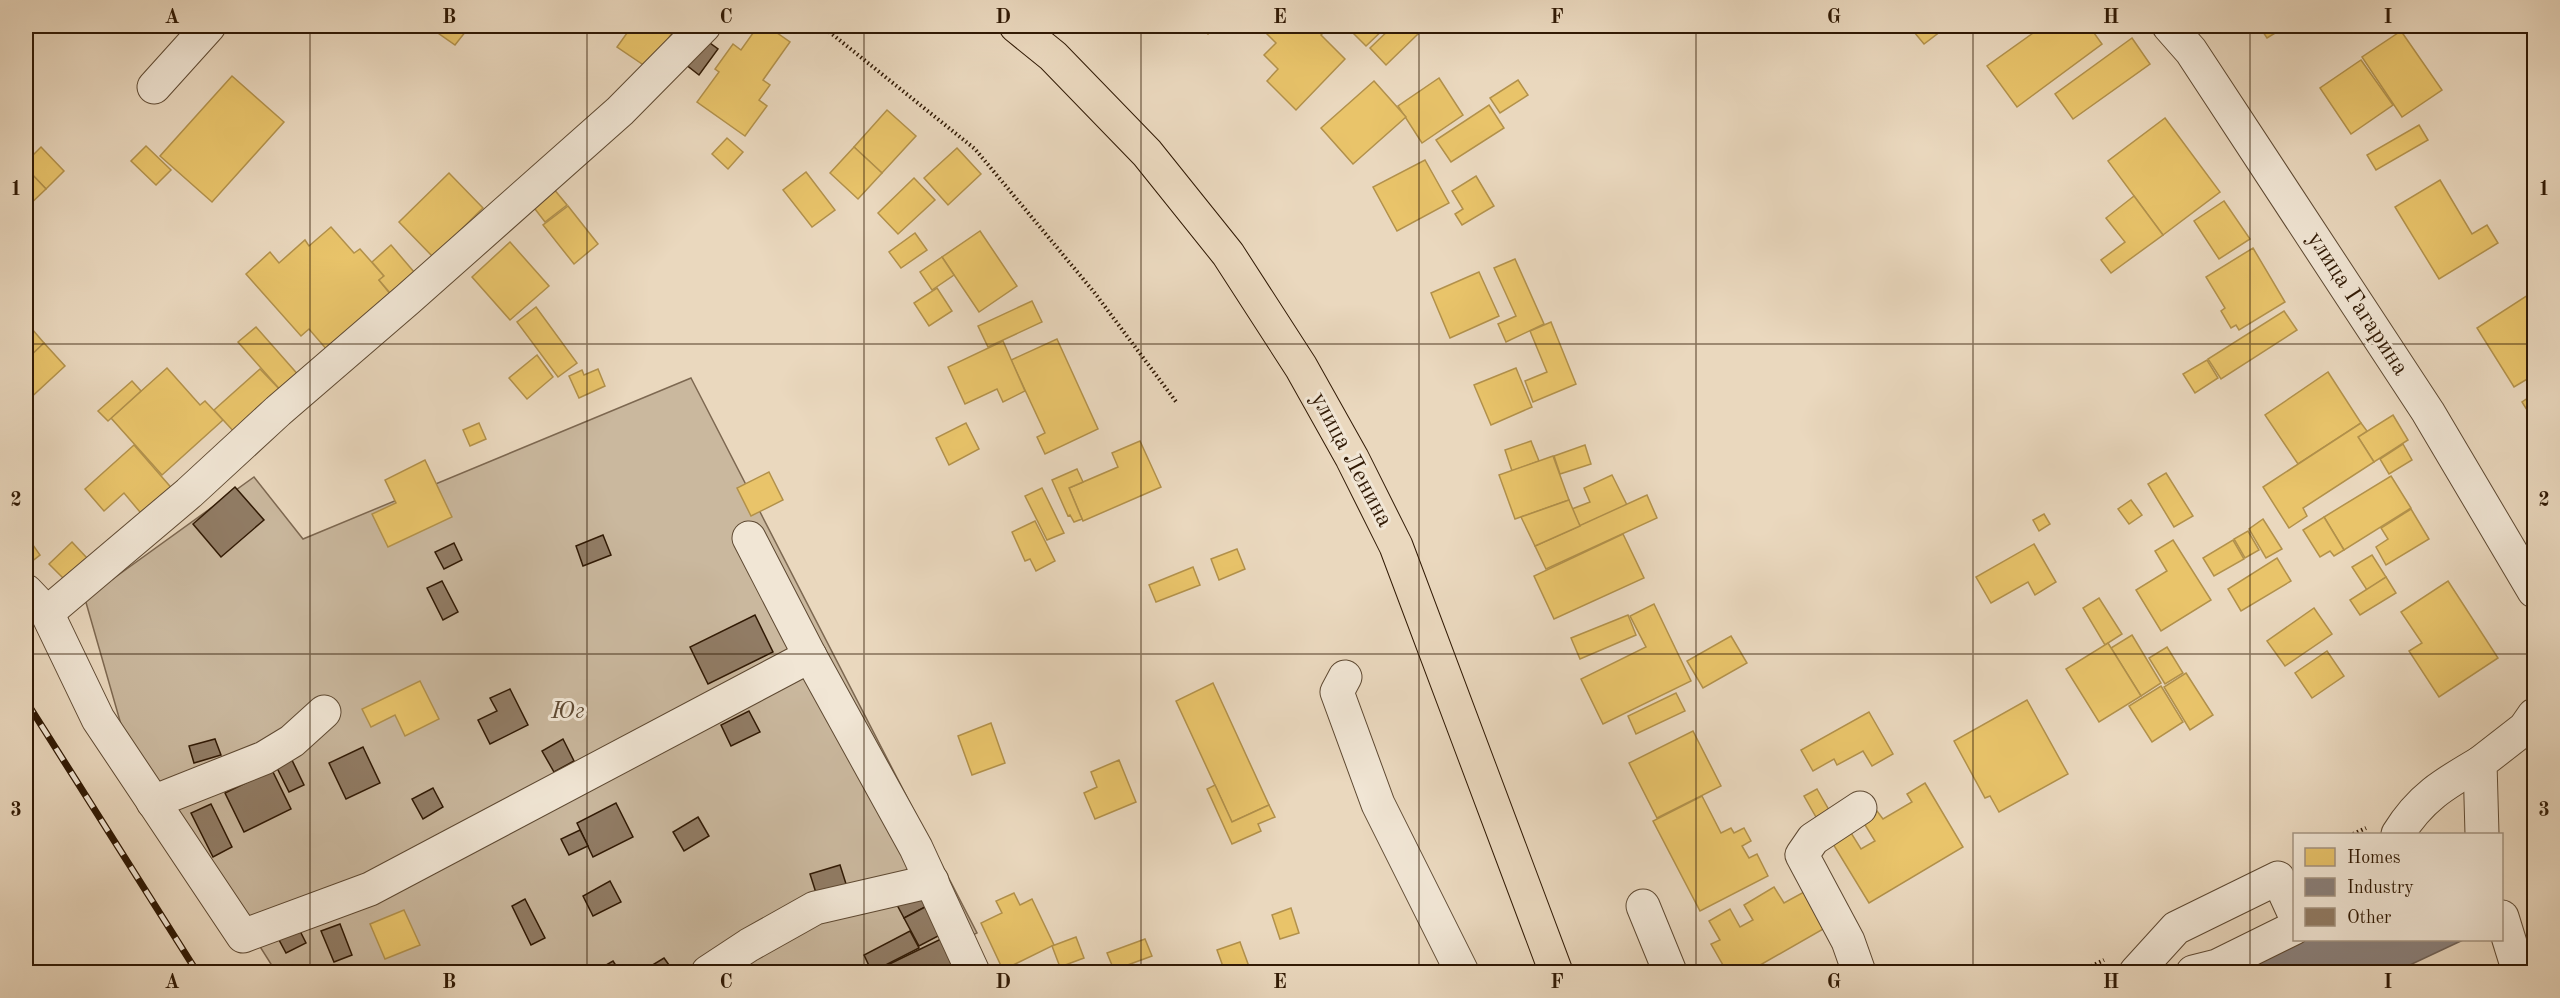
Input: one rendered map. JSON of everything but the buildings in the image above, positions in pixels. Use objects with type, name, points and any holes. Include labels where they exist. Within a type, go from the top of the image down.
[{"type":"main road","name":"улица Ленина","points":[[1016,26],[1053,56],[1147,153],[1228,254],[1301,367],[1352,458],[1396,546],[1556,972]]},
{"type":"street","points":[[154,87],[209,26]]},
{"type":"street","points":[[704,26],[602,126],[278,411],[189,493],[36,602],[98,718],[243,936],[370,889],[810,656]]},
{"type":"street","name":"улица Гагарина","points":[[2169,26],[2192,51],[2428,412],[2535,591]]},
{"type":"street","points":[[749,538],[810,656],[860,742],[932,881],[973,972]]},
{"type":"street","points":[[1345,677],[1337,692],[1378,804],[1462,972]]},
{"type":"street","points":[[153,802],[264,758],[292,741],[324,712]]},
{"type":"street","points":[[2399,833],[2411,813],[2425,798],[2480,763],[2525,728],[2535,715]]},
{"type":"street","points":[[2480,763],[2482,833]]},
{"type":"street","points":[[1859,972],[1848,941],[1802,855],[1813,839],[1860,808]]},
{"type":"street","points":[[2136,972],[2176,928],[2278,878],[2293,909]]},
{"type":"street","points":[[708,972],[749,945],[815,908],[873,892],[932,881]]},
{"type":"street","points":[[1643,906],[1670,972]]},
{"type":"street","points":[[2503,920],[2519,972]]},
{"type":"street","points":[[2193,972],[2217,966],[2293,929]]},
{"type":"path","points":[[822,26],[975,149],[1094,292],[1177,404]]},
{"type":"green space","name":"Юг","points":[[691,378],[977,933],[896,972],[276,972],[122,728],[85,599],[254,477],[303,539]]},
{"type":"railway","points":[[26,701],[197,972]]}]
